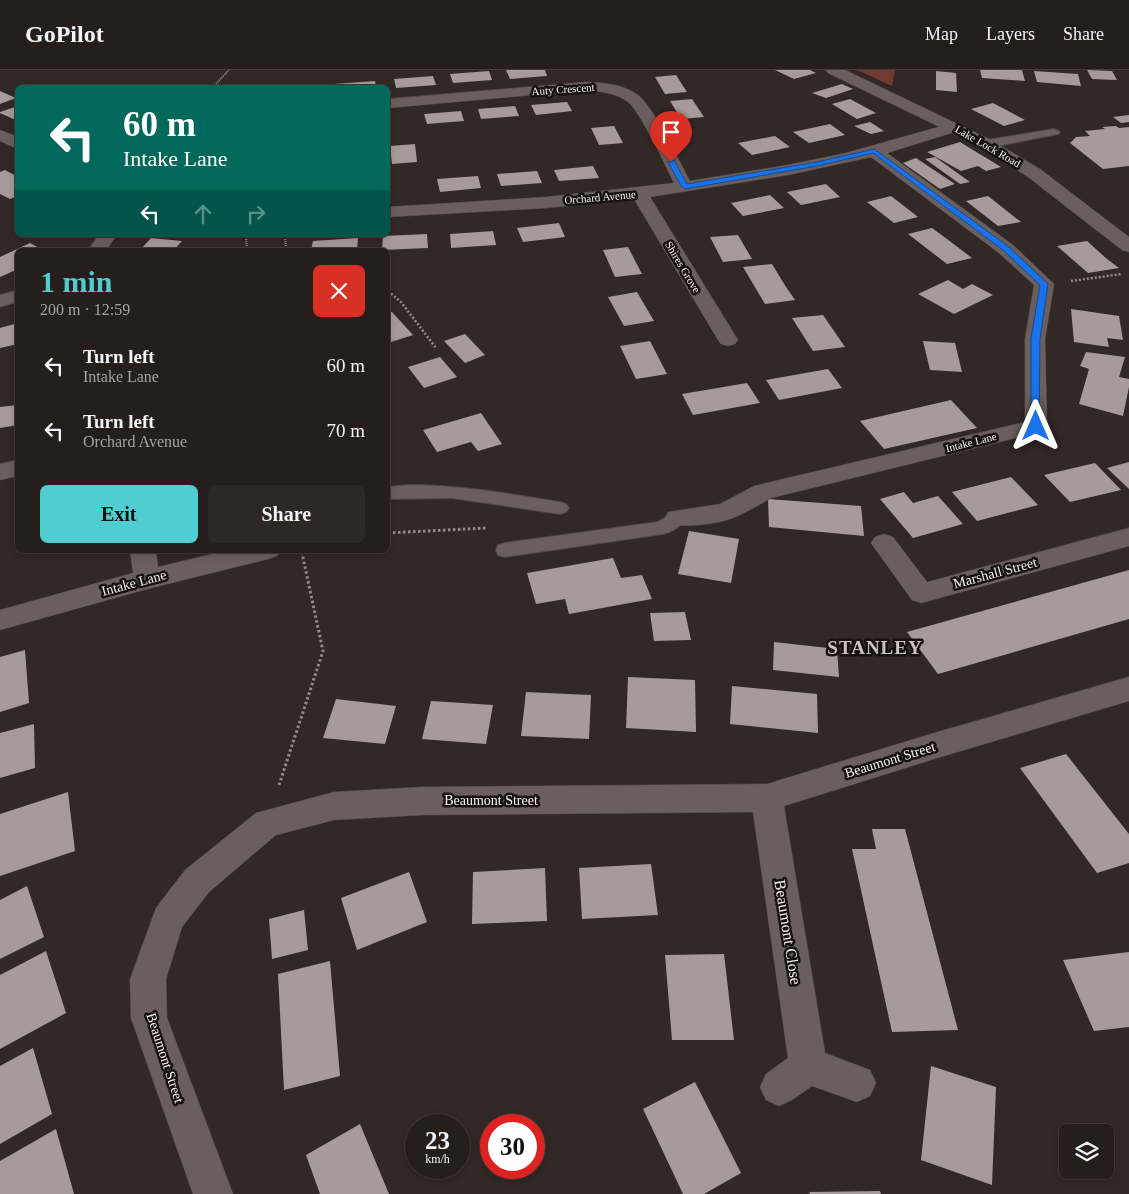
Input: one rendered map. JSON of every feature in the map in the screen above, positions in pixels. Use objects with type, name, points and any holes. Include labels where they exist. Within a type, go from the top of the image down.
[{"type":"street","points":[[577,70],[587,86]]},
{"type":"street","name":"Lake Lock Road","points":[[834,70],[987,144],[1034,173],[1129,246]]},
{"type":"street","name":"Auty Crescent","points":[[390,104],[587,86],[612,88],[634,99],[645,114],[685,186]]},
{"type":"street","name":"Orchard Avenue","points":[[390,212],[480,207],[639,193],[817,164],[874,151],[955,127]]},
{"type":"street","points":[[0,135],[15,142]]},
{"type":"street","points":[[874,151],[1006,249],[1044,284]]},
{"type":"street","name":"Shires Grove","points":[[639,193],[728,340]]},
{"type":"street","points":[[98,248],[106,237]]},
{"type":"street","name":"Intake Lane","points":[[677,518],[725,512],[763,492],[1036,426],[1036,339],[1044,284]]},
{"type":"street","points":[[0,301],[15,297]]},
{"type":"street","points":[[0,472],[15,469]]},
{"type":"street","name":"Marshall Street","points":[[884,543],[921,593],[1129,537]]},
{"type":"street","points":[[143,553],[147,580]]},
{"type":"street","name":"Intake Lane","points":[[0,620],[256,553]]},
{"type":"street","name":"Beaumont Street","points":[[213,1194],[149,1018],[148,979],[168,919],[197,881],[267,823],[334,806],[422,801],[767,798],[934,746],[1129,689]]},
{"type":"street","name":"Beaumont Close","points":[[767,798],[808,1066]]},
{"type":"street","points":[[779,1087],[808,1066],[857,1083]]},
{"type":"lane","points":[[987,144],[1054,132]]},
{"type":"lane","points":[[390,493],[443,492],[560,508]]},
{"type":"lane","points":[[505,550],[663,528],[677,518]]},
{"type":"path","points":[[215,85],[229,70]]},
{"type":"path","points":[[1044,284],[1129,273]]},
{"type":"path","points":[[390,293],[401,302],[436,348]]},
{"type":"path","points":[[267,823],[323,651],[303,553]]},
{"type":"shaded area","points":[[857,70],[895,70],[892,86]]},
{"type":"building","points":[[506,70],[545,70],[547,76],[510,79]]},
{"type":"building","points":[[775,70],[810,70],[816,73],[794,79]]},
{"type":"building","points":[[980,70],[1022,70],[1025,81],[982,78]]},
{"type":"building","points":[[1087,70],[1112,71],[1117,80],[1092,79]]},
{"type":"building","points":[[489,71],[492,80],[453,83],[450,74]]},
{"type":"building","points":[[936,71],[956,73],[957,92],[936,90]]},
{"type":"building","points":[[1034,71],[1078,74],[1081,86],[1037,82]]},
{"type":"building","points":[[676,75],[687,92],[665,94],[655,77]]},
{"type":"building","points":[[433,76],[436,85],[396,88],[394,79]]},
{"type":"building","points":[[375,81],[376,85],[334,85]]},
{"type":"building","points":[[842,84],[853,89],[826,98],[812,93]]},
{"type":"building","points":[[0,91],[15,98],[15,98],[0,104]]},
{"type":"building","points":[[692,99],[704,117],[681,119],[670,101]]},
{"type":"building","points":[[850,99],[876,113],[857,119],[832,104]]},
{"type":"building","points":[[567,102],[572,111],[536,115],[531,105]]},
{"type":"building","points":[[993,103],[1025,120],[1004,126],[971,109]]},
{"type":"building","points":[[515,106],[519,116],[481,119],[478,109]]},
{"type":"building","points":[[15,107],[15,120],[0,113]]},
{"type":"building","points":[[461,111],[464,121],[427,124],[424,114]]},
{"type":"building","points":[[1129,115],[1129,122],[1121,123],[1113,117]]},
{"type":"building","points":[[870,122],[884,131],[871,134],[854,126]]},
{"type":"building","points":[[830,124],[845,135],[809,143],[793,132]]},
{"type":"building","points":[[614,126],[623,143],[599,145],[591,128]]},
{"type":"building","points":[[1116,126],[1119,128],[1129,127],[1129,166],[1103,169],[1070,143],[1076,137],[1090,136],[1085,131]]},
{"type":"building","points":[[775,136],[790,147],[752,155],[738,143]]},
{"type":"building","points":[[960,142],[1001,167],[986,171],[978,166],[961,171],[927,152]]},
{"type":"building","points":[[415,144],[417,162],[392,164],[390,146]]},
{"type":"building","points":[[935,157],[970,182],[960,184],[925,159]]},
{"type":"building","points":[[916,158],[955,184],[940,189],[903,163]]},
{"type":"building","points":[[593,166],[599,178],[559,181],[554,170]]},
{"type":"building","points":[[5,170],[15,175],[15,197],[10,199],[0,194],[0,172]]},
{"type":"building","points":[[537,171],[542,183],[501,186],[497,174]]},
{"type":"building","points":[[478,176],[481,188],[440,192],[437,179]]},
{"type":"building","points":[[826,184],[840,197],[801,205],[787,192]]},
{"type":"building","points":[[770,195],[784,208],[743,216],[731,203]]},
{"type":"building","points":[[891,196],[918,217],[894,223],[867,202]]},
{"type":"building","points":[[988,196],[1021,222],[998,226],[966,201]]},
{"type":"building","points":[[559,223],[565,237],[523,242],[517,228]]},
{"type":"building","points":[[932,228],[972,258],[947,264],[908,234]]},
{"type":"building","points":[[493,231],[496,245],[451,248],[450,234]]},
{"type":"building","points":[[427,234],[428,248],[390,250],[390,248],[382,248],[383,237]]},
{"type":"building","points":[[738,235],[752,259],[723,262],[710,237]]},
{"type":"building","points":[[151,238],[182,241],[176,248],[142,248]]},
{"type":"building","points":[[358,238],[357,248],[311,248],[313,241]]},
{"type":"building","points":[[1087,241],[1119,268],[1088,273],[1057,246]]},
{"type":"building","points":[[30,243],[39,248],[19,248]]},
{"type":"building","points":[[628,247],[642,274],[615,277],[603,250]]},
{"type":"building","points":[[15,250],[15,270],[0,277],[0,257]]},
{"type":"building","points":[[772,264],[795,300],[765,304],[743,267]]},
{"type":"building","points":[[948,280],[963,289],[972,284],[993,295],[954,314],[918,294]]},
{"type":"building","points":[[637,292],[654,321],[624,326],[608,297]]},
{"type":"building","points":[[1071,309],[1119,316],[1123,340],[1107,338],[1109,347],[1074,342]]},
{"type":"building","points":[[390,312],[392,312],[413,335],[390,342]]},
{"type":"building","points":[[823,315],[845,347],[813,351],[792,318]]},
{"type":"building","points":[[15,324],[15,345],[0,348],[0,328]]},
{"type":"building","points":[[465,334],[485,355],[465,363],[444,341]]},
{"type":"building","points":[[650,341],[667,374],[636,379],[620,346]]},
{"type":"building","points":[[923,341],[955,343],[962,372],[930,370]]},
{"type":"building","points":[[1086,352],[1125,357],[1119,377],[1129,379],[1123,416],[1079,404],[1089,369],[1080,366]]},
{"type":"building","points":[[440,357],[457,377],[424,388],[408,367]]},
{"type":"building","points":[[828,369],[842,388],[779,400],[766,380]]},
{"type":"building","points":[[747,383],[760,403],[693,415],[682,394]]},
{"type":"building","points":[[951,400],[977,428],[884,449],[860,421]]},
{"type":"building","points":[[15,405],[15,426],[0,428],[0,407]]},
{"type":"building","points":[[481,413],[502,444],[478,451],[471,442],[437,452],[423,430]]},
{"type":"building","points":[[1129,462],[1129,489],[1107,468]]},
{"type":"building","points":[[1095,463],[1121,490],[1070,502],[1044,475]]},
{"type":"building","points":[[1011,477],[1038,505],[977,521],[952,492]]},
{"type":"building","points":[[904,492],[913,503],[938,496],[963,524],[913,538],[880,499]]},
{"type":"building","points":[[768,499],[861,506],[864,536],[769,527]]},
{"type":"building","points":[[689,531],[739,539],[731,583],[678,574]]},
{"type":"building","points":[[613,558],[621,578],[642,575],[652,599],[569,614],[565,599],[536,604],[527,573]]},
{"type":"building","points":[[1129,570],[1129,619],[938,674],[907,632]]},
{"type":"building","points":[[685,612],[691,640],[654,641],[650,613]]},
{"type":"building","points":[[774,642],[837,649],[839,677],[773,670]]},
{"type":"building","points":[[25,650],[29,703],[0,712],[0,657]]},
{"type":"building","points":[[628,677],[695,680],[696,732],[626,728]]},
{"type":"building","points":[[732,686],[817,694],[818,733],[730,724]]},
{"type":"building","points":[[526,692],[591,695],[589,739],[521,736]]},
{"type":"building","points":[[336,699],[396,706],[385,744],[323,738]]},
{"type":"building","points":[[431,701],[493,705],[486,744],[422,739]]},
{"type":"building","points":[[34,724],[35,768],[0,778],[0,733]]},
{"type":"building","points":[[1066,754],[1129,834],[1129,863],[1097,873],[1020,768]]},
{"type":"building","points":[[68,792],[75,851],[0,876],[0,814]]},
{"type":"building","points":[[872,829],[905,829],[958,1030],[892,1032],[852,849],[876,849]]},
{"type":"building","points":[[651,864],[658,915],[582,919],[579,868]]},
{"type":"building","points":[[545,868],[547,921],[472,924],[473,872]]},
{"type":"building","points":[[409,872],[427,922],[357,950],[341,898]]},
{"type":"building","points":[[27,886],[44,937],[0,959],[0,900]]},
{"type":"building","points":[[304,910],[308,950],[272,959],[269,919]]},
{"type":"building","points":[[46,951],[66,1013],[0,1049],[0,975]]},
{"type":"building","points":[[1129,952],[1129,1027],[1094,1031],[1063,960]]},
{"type":"building","points":[[724,954],[734,1040],[672,1040],[665,955]]},
{"type":"building","points":[[330,961],[340,1076],[284,1090],[278,974]]},
{"type":"building","points":[[33,1048],[52,1114],[0,1144],[0,1066]]},
{"type":"building","points":[[931,1066],[996,1087],[992,1185],[921,1160]]},
{"type":"building","points":[[695,1082],[741,1173],[704,1194],[683,1194],[643,1109]]},
{"type":"building","points":[[360,1124],[389,1194],[320,1194],[306,1155]]},
{"type":"building","points":[[56,1129],[74,1194],[0,1194],[0,1161]]},
{"type":"building","points":[[880,1191],[881,1194],[810,1194],[809,1192]]},
{"type":"district","name":"STANLEY","points":[[875,647]]},
{"type":"route","points":[[671,162],[685,186],[817,164],[874,151],[1006,249],[1044,284],[1036,339],[1036,426]]}]
